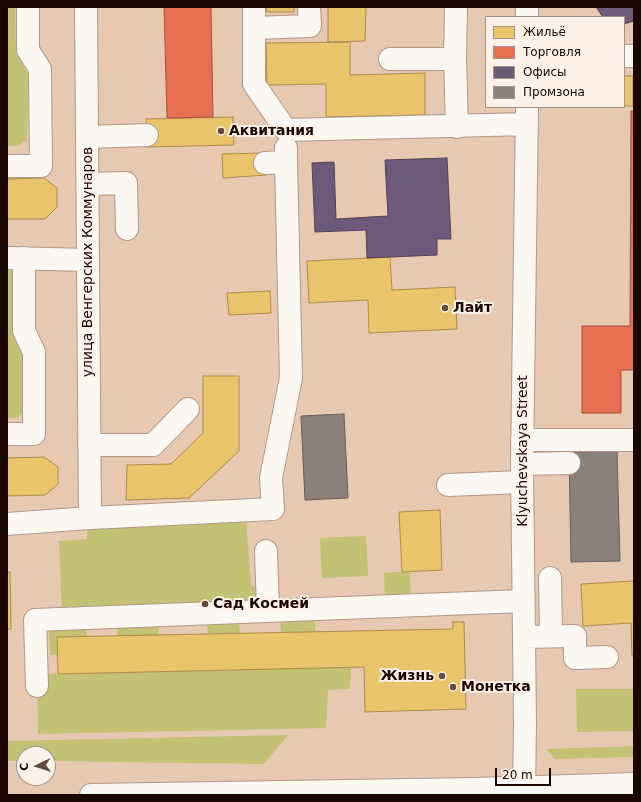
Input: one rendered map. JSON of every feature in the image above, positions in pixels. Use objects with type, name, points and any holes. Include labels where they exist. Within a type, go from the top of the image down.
[{"type":"street","points":[[7,166],[41,166],[40,69],[28,50],[28,7]]},
{"type":"street","name":"улица Венгерских Коммунаров","points":[[86,7],[90,518]]},
{"type":"street","points":[[286,130],[254,84],[254,18],[310,26],[310,7]]},
{"type":"street","points":[[456,7],[455,59],[457,127]]},
{"type":"street","points":[[390,59],[455,59]]},
{"type":"street","points":[[286,130],[457,127],[527,116]]},
{"type":"street","name":"Klyuchevskaya Street","points":[[524,791],[522,440],[527,116]]},
{"type":"street","points":[[7,524],[273,508],[271,478],[291,378],[276,163],[286,130]]},
{"type":"street","points":[[88,137],[147,135]]},
{"type":"street","points":[[88,184],[126,183],[127,229]]},
{"type":"street","points":[[7,434],[34,434],[34,352],[24,331],[16,258],[88,260]]},
{"type":"street","points":[[89,445],[153,445],[188,409]]},
{"type":"street","points":[[522,440],[634,440]]},
{"type":"street","points":[[448,485],[522,473],[569,463]]},
{"type":"street","points":[[266,551],[268,610]]},
{"type":"street","points":[[550,578],[551,636]]},
{"type":"street","points":[[37,686],[35,620],[523,601]]},
{"type":"street","points":[[524,637],[575,636],[575,658],[608,657]]},
{"type":"street","points":[[92,795],[524,791],[634,784]]},
{"type":"shaded area","points":[[7,7],[15,7],[16,54],[29,76],[27,140],[18,146],[7,146]]},
{"type":"shaded area","points":[[7,262],[16,275],[25,345],[24,412],[17,418],[7,418]]},
{"type":"shaded area","points":[[246,520],[251,586],[262,589],[262,605],[62,614],[59,541],[87,539],[87,528]]},
{"type":"shaded area","points":[[366,536],[368,576],[322,578],[320,538]]},
{"type":"shaded area","points":[[410,571],[411,601],[385,602],[384,573]]},
{"type":"shaded area","points":[[315,619],[315,632],[281,632],[280,620]]},
{"type":"shaded area","points":[[239,622],[240,633],[208,634],[207,623]]},
{"type":"shaded area","points":[[159,627],[158,635],[117,636],[117,628]]},
{"type":"shaded area","points":[[86,628],[87,637],[58,655],[50,655],[49,630]]},
{"type":"shaded area","points":[[351,667],[350,689],[328,690],[326,728],[38,734],[37,674]]},
{"type":"shaded area","points":[[576,689],[634,689],[634,731],[577,732]]},
{"type":"shaded area","points":[[288,735],[264,764],[56,761],[56,746],[16,746],[16,761],[7,761],[7,741]]},
{"type":"shaded area","points":[[634,746],[634,757],[554,759],[547,749]]},
{"type":"building: Жильё","points":[[266,7],[294,7],[294,12],[267,12]]},
{"type":"building: Жильё","points":[[328,7],[366,7],[365,41],[328,42]]},
{"type":"building: Жильё","points":[[350,42],[350,75],[425,73],[425,115],[326,117],[326,84],[267,85],[266,43]]},
{"type":"building: Жильё","points":[[625,76],[633,76],[633,106],[625,106]]},
{"type":"building: Жильё","points":[[233,117],[234,145],[147,147],[146,119]]},
{"type":"building: Жильё","points":[[265,153],[266,175],[223,178],[222,154]]},
{"type":"building: Жильё","points":[[44,178],[57,188],[57,207],[45,219],[7,219],[7,179]]},
{"type":"building: Жильё","points":[[390,257],[392,290],[455,287],[457,329],[369,333],[368,300],[309,303],[307,261]]},
{"type":"building: Жильё","points":[[270,291],[271,313],[229,315],[227,293]]},
{"type":"building: Жильё","points":[[203,376],[239,376],[239,451],[189,498],[126,500],[127,465],[171,464],[203,433]]},
{"type":"building: Жильё","points":[[44,457],[58,467],[58,484],[45,495],[7,496],[7,458]]},
{"type":"building: Жильё","points":[[440,510],[442,570],[402,572],[399,512]]},
{"type":"building: Жильё","points":[[10,572],[11,629],[7,629],[7,573]]},
{"type":"building: Жильё","points":[[634,581],[634,656],[632,656],[631,623],[583,626],[581,584]]},
{"type":"building: Жильё","points":[[453,622],[464,622],[466,709],[365,712],[364,667],[58,674],[57,637],[453,629]]},
{"type":"building: Торговля","points":[[164,7],[211,7],[213,117],[167,118]]},
{"type":"building: Торговля","points":[[631,111],[634,111],[634,370],[621,370],[621,413],[582,413],[582,326],[630,326]]},
{"type":"building: Офисы","points":[[596,7],[634,7],[634,21],[625,24],[625,16],[602,16]]},
{"type":"building: Офисы","points":[[447,158],[451,239],[437,239],[437,255],[367,258],[366,230],[315,232],[312,163],[334,162],[336,219],[388,216],[385,160]]},
{"type":"building: Промзона","points":[[344,414],[348,498],[305,500],[301,416]]},
{"type":"building: Промзона","points":[[617,451],[620,561],[571,562],[569,452]]},
{"type":"place","name":"Аквитания","points":[[221,131]]},
{"type":"place","name":"Лайт","points":[[445,308]]},
{"type":"place","name":"Сад Космей","points":[[205,604]]},
{"type":"place","name":"Жизнь","points":[[442,676]]},
{"type":"place","name":"Монетка","points":[[453,687]]}]
